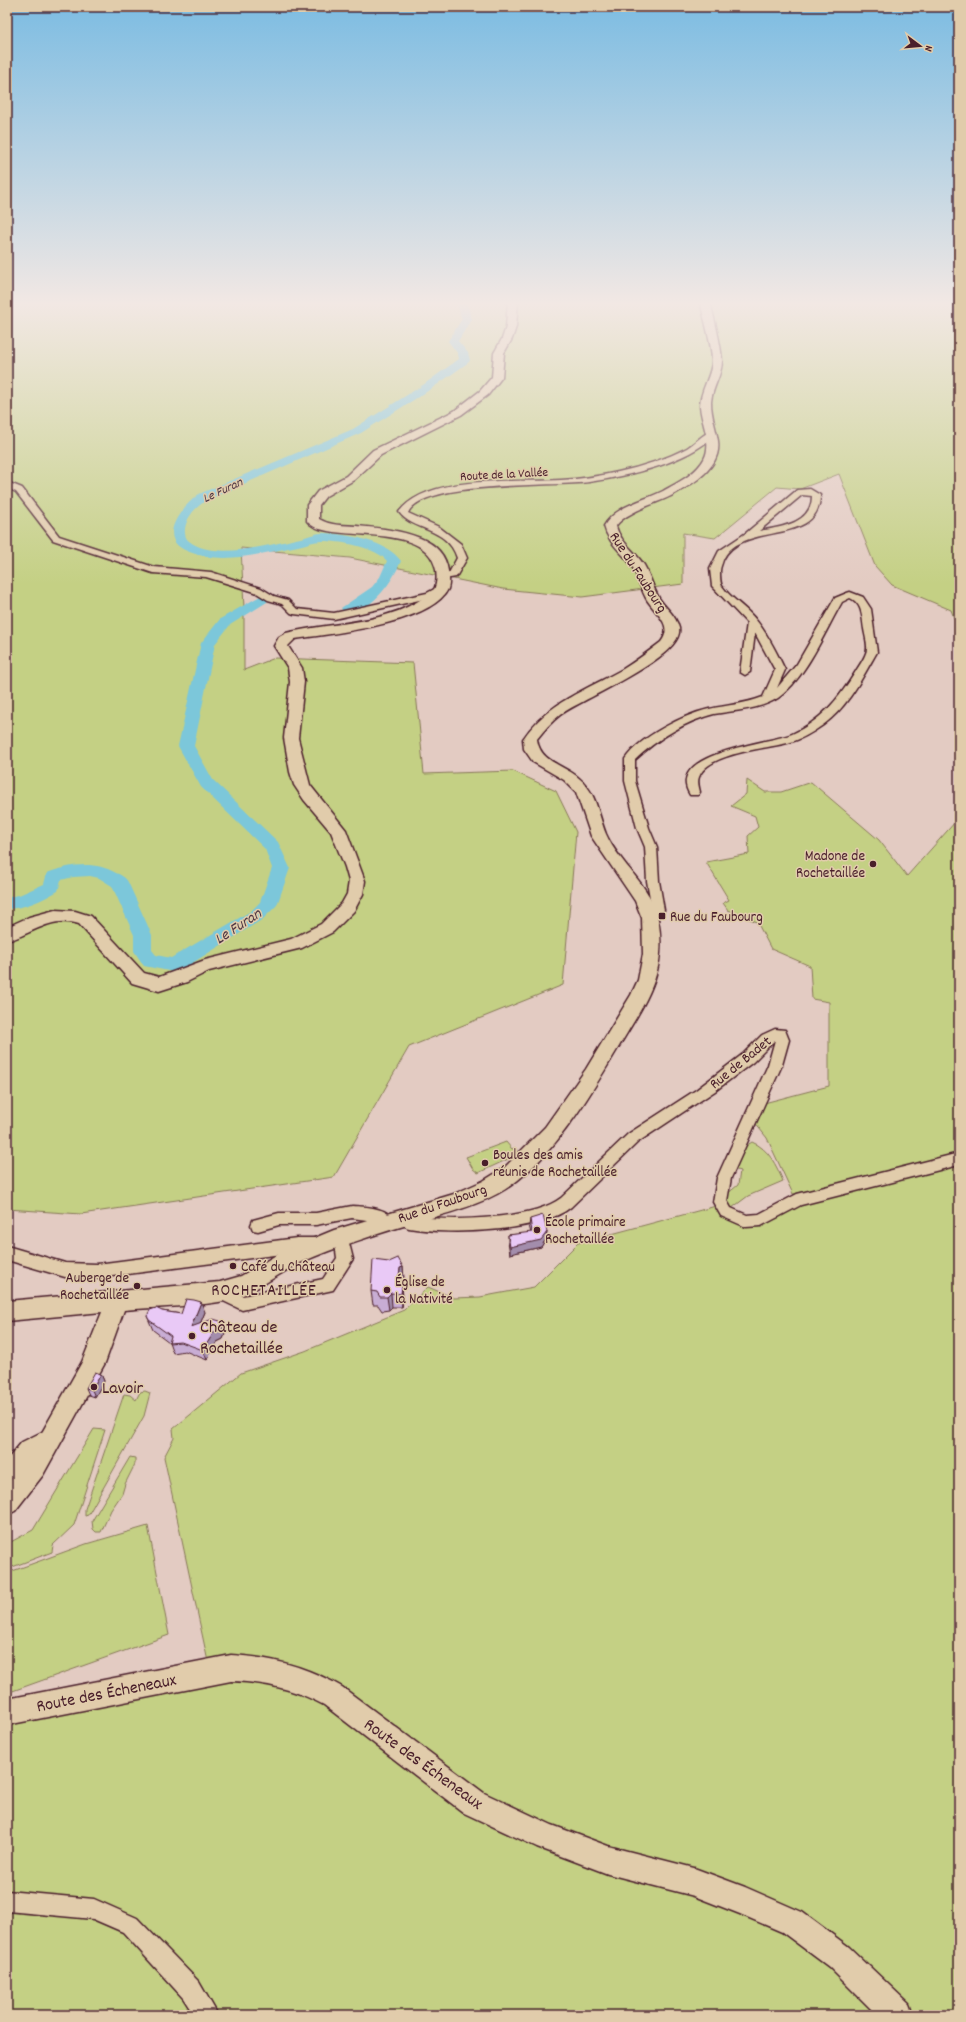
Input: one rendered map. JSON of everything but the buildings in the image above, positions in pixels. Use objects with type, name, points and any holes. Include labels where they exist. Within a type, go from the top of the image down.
[{"type":"main road","points":[[7,935],[46,917],[61,914],[74,915],[85,920],[138,978],[159,984],[181,977],[205,966],[296,944],[327,928],[348,907],[355,894],[357,881],[338,830],[309,796],[302,785],[291,738],[297,682],[295,668],[281,646],[284,640],[291,636],[353,628],[388,619],[435,596],[442,583],[444,567],[437,555],[428,546],[410,538],[390,534],[324,527],[313,521],[311,515],[312,507],[319,495],[350,478],[382,450],[442,421],[461,410],[480,395]]},
{"type":"main road","points":[[706,395],[705,402],[712,434]]},
{"type":"main road","name":"Rue du Faubourg","points":[[7,1311],[220,1292],[246,1284],[290,1258],[341,1236],[458,1201],[490,1187],[511,1174],[552,1133],[593,1074],[647,980],[652,954],[650,918],[644,900],[599,836],[589,804],[582,790],[569,777],[538,760],[531,749],[530,739],[539,726],[556,711],[629,671],[666,645],[672,637],[673,630],[670,619],[653,599],[638,566],[612,535],[610,526],[614,519],[622,514],[684,485],[694,477],[711,457],[713,449],[712,434]]},
{"type":"main road","points":[[7,1503],[35,1467],[97,1356],[116,1302]]},
{"type":"main road","name":"Route des Écheneaux","points":[[7,1712],[231,1668],[256,1668],[310,1683],[333,1696],[474,1803],[547,1837],[608,1860],[694,1882],[745,1901],[792,1922],[839,1957],[898,2015]]},
{"type":"street","name":"Route de la Vallée","points":[[442,583],[453,575],[462,558],[458,546],[436,529],[406,515],[404,512],[406,507],[424,496],[454,488],[475,486],[561,483],[650,467],[692,448],[707,436],[712,434]]},
{"type":"street","points":[[7,485],[19,490],[56,538],[153,570],[208,574],[258,590],[268,596],[285,602],[294,611],[334,616],[430,595],[442,583]]},
{"type":"street","points":[[749,535],[794,526],[806,520],[815,510],[818,502],[816,495],[810,492],[800,492],[749,535],[723,551],[715,569],[716,586],[745,613],[772,649],[780,670],[767,699]]},
{"type":"street","points":[[650,918],[658,910],[653,881],[651,848],[643,828],[630,781],[630,759],[654,739],[687,721],[708,712],[767,699],[786,685],[796,673],[838,600],[850,595],[860,599],[866,609],[872,652],[832,712],[808,731],[787,740],[732,752],[704,764],[694,774],[692,783],[694,792]]},
{"type":"street","points":[[745,672],[752,621]]},
{"type":"street","name":"Rue de Badet","points":[[396,1219],[418,1225],[468,1224],[510,1221],[538,1216],[553,1211],[570,1198],[641,1131],[671,1114],[715,1084],[751,1055],[770,1036],[776,1034],[780,1034],[782,1040],[775,1065],[730,1163],[721,1190],[720,1202],[726,1212],[746,1222],[761,1220],[797,1200],[959,1159]]},
{"type":"street","points":[[258,1225],[279,1219],[316,1219],[352,1212],[396,1219]]},
{"type":"street","points":[[220,1292],[242,1303],[328,1285],[345,1259],[341,1236]]},
{"type":"street","points":[[7,1253],[65,1270],[97,1271],[297,1245],[321,1245]]},
{"type":"street","points":[[7,1473],[28,1448],[53,1435]]},
{"type":"street","points":[[7,1901],[94,1909],[130,1925],[191,1990],[207,2015]]},
{"type":"green space","points":[[7,395],[959,395],[959,631],[951,610],[892,585],[875,566],[839,474],[800,489],[777,487],[715,538],[683,533],[683,584],[582,597],[503,589],[350,558],[241,548],[244,608],[244,670],[275,658],[413,663],[424,774],[513,771],[556,791],[576,832],[563,985],[409,1047],[334,1177],[81,1214],[7,1209]]},
{"type":"green space","points":[[747,780],[765,792],[781,792],[811,782],[879,840],[907,876],[956,821],[959,806],[959,1155],[891,1173],[793,1194],[767,1138],[755,1123],[764,1103],[829,1086],[829,1002],[812,999],[810,966],[771,949],[757,922],[728,910],[723,903],[729,900],[706,862],[749,854],[748,836],[758,827],[755,816],[731,806],[746,794]]},
{"type":"green space","name":"Boules des amis réunis de Rochetaillée","points":[[506,1142],[512,1149],[515,1148],[519,1154],[478,1173],[473,1169],[466,1157]]},
{"type":"green space","points":[[752,1142],[763,1149],[775,1163],[783,1181],[748,1196],[732,1208],[725,1202],[727,1194],[738,1185],[740,1171],[733,1169],[741,1149]]},
{"type":"green space","points":[[959,1162],[959,2015],[7,2015],[7,1714],[210,1671],[164,1457],[174,1438],[173,1429],[241,1373],[305,1351],[404,1310],[428,1287],[454,1298],[480,1297],[534,1287],[578,1243],[716,1206],[725,1218],[742,1225],[758,1225],[801,1205]]},
{"type":"green space","points":[[145,1391],[150,1393],[144,1416],[88,1515],[85,1516],[85,1509],[124,1394],[130,1395],[136,1400],[140,1392]]},
{"type":"green space","points":[[94,1429],[105,1430],[74,1525],[53,1545],[52,1552],[7,1569],[7,1544],[33,1530]]},
{"type":"green space","points":[[130,1457],[135,1458],[135,1464],[125,1484],[122,1494],[111,1510],[101,1532],[96,1532],[93,1529],[92,1521]]},
{"type":"green space","points":[[148,1526],[169,1635],[7,1693],[7,1573],[86,1544]]},
{"type":"waterway","name":"Le Furan","points":[[348,608],[371,596],[387,577],[394,561],[389,555],[380,549],[346,540],[323,537],[235,554],[208,553],[191,548],[181,540],[179,534],[180,524],[187,510],[203,497],[357,431],[414,395]]},
{"type":"waterway","name":"Le Furan","points":[[7,903],[13,903],[31,898],[52,887],[53,877],[72,871],[90,870],[105,874],[119,882],[143,935],[143,951],[150,961],[174,965],[257,915],[268,905],[281,868],[272,846],[207,783],[186,746],[208,643],[225,622],[262,599]]},
{"type":"place","name":"Madone de Rochetaillée","points":[[873,864]]},
{"type":"place","name":"Rue du Faubourg","points":[[662,916]]},
{"type":"place","name":"Boules des amis réunis de Rochetaillée","points":[[485,1163]]},
{"type":"place","name":"École primaire Rochetaillée","points":[[537,1230]]},
{"type":"place","name":"Café du Château","points":[[233,1266]]},
{"type":"place","name":"Auberge de Rochetaillée","points":[[137,1286]]},
{"type":"place","name":"Église de la Nativité","points":[[387,1290]]},
{"type":"place","name":"Château de Rochetaillée","points":[[192,1336]]},
{"type":"place","name":"Lavoir","points":[[94,1387]]},
{"type":"district","name":"ROCHETAILLÉE","points":[[264,1289]]}]
